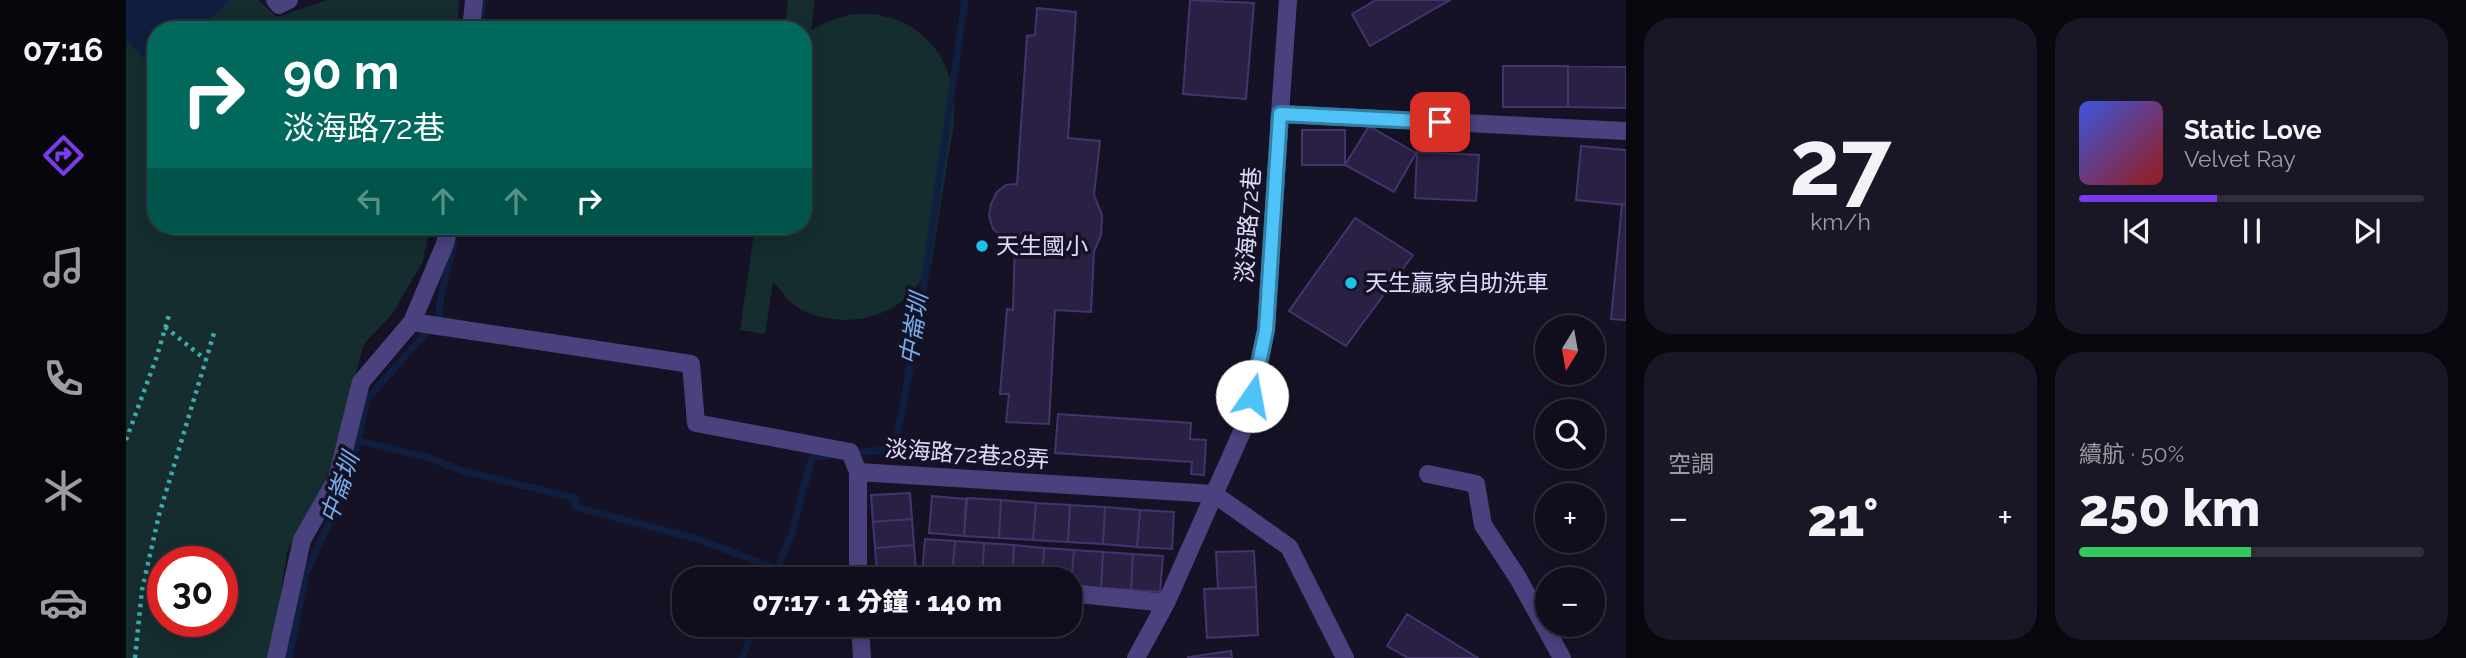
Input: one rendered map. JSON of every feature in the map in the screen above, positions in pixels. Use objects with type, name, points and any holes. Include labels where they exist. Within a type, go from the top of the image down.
[{"type":"street","points":[[275,0],[279,5],[289,0]]},
{"type":"street","points":[[472,21],[474,0]]},
{"type":"street","name":"淡海路72巷","points":[[1137,658],[1166,603],[1248,418],[1266,330],[1287,0]]},
{"type":"street","points":[[1280,114],[1626,131]]},
{"type":"street","points":[[276,658],[302,540],[337,478],[361,383],[412,322],[447,235]]},
{"type":"street","name":"淡海路72巷28弄","points":[[412,322],[691,364],[696,423],[850,452],[858,472],[1214,494]]},
{"type":"street","points":[[858,472],[858,567]]},
{"type":"street","points":[[1428,474],[1476,484],[1483,526],[1518,578],[1562,658]]},
{"type":"street","points":[[1214,494],[1289,547],[1345,658]]},
{"type":"street","points":[[1082,594],[1166,603]]},
{"type":"street","points":[[861,637],[862,658]]},
{"type":"path","points":[[126,440],[158,356],[169,315]]},
{"type":"path","points":[[165,327],[205,360]]},
{"type":"path","points":[[135,658],[142,590],[159,515],[214,333]]},
{"type":"green space","points":[[126,0],[258,0],[277,17],[327,0],[459,0],[458,21],[147,21],[147,235],[428,235],[423,261],[393,313],[364,344],[328,474],[287,552],[269,658],[126,658]]},
{"type":"green space","points":[[788,0],[815,0],[812,22],[785,21]]},
{"type":"green space","points":[[852,14],[885,16],[911,27],[923,35],[941,57],[954,99],[954,121],[932,262],[911,293],[902,301],[876,315],[846,320],[817,316],[803,310],[790,302],[773,281],[765,334],[740,330],[754,235],[812,235],[812,30]]},
{"type":"water","points":[[126,0],[230,1],[207,21],[147,21],[147,60],[126,40]]},
{"type":"building","points":[[1190,0],[1254,3],[1246,99],[1183,94]]},
{"type":"building","points":[[1376,0],[1450,0],[1370,46],[1352,14]]},
{"type":"building","points":[[1037,8],[1076,12],[1068,138],[1100,141],[1094,195],[1102,215],[1101,235],[1094,252],[1091,312],[1055,310],[1049,424],[1006,422],[1009,394],[1000,394],[1007,309],[1013,310],[1015,241],[1006,240],[993,229],[989,216],[997,192],[1006,185],[1017,184],[1027,36],[1035,35]]},
{"type":"building","points":[[1503,66],[1568,66],[1568,107],[1503,107]]},
{"type":"building","points":[[1568,66],[1626,67],[1626,108],[1568,107]]},
{"type":"building","points":[[1369,126],[1416,153],[1394,192],[1345,165]]},
{"type":"building","points":[[1302,130],[1345,130],[1345,165],[1302,165]]},
{"type":"building","points":[[1581,146],[1626,150],[1626,205],[1576,200]]},
{"type":"building","points":[[1417,152],[1479,155],[1476,201],[1415,198]]},
{"type":"building","points":[[1622,204],[1626,205],[1626,320],[1611,319]]},
{"type":"building","name":"天生贏家自助洗車","points":[[1355,218],[1413,255],[1346,346],[1289,311]]},
{"type":"building","points":[[1058,414],[1191,423],[1190,439],[1206,440],[1204,475],[1191,474],[1192,462],[1055,453]]},
{"type":"building","points":[[910,493],[912,519],[873,522],[871,495]]},
{"type":"building","points":[[932,496],[966,499],[964,536],[929,533]]},
{"type":"building","points":[[967,498],[1001,500],[999,538],[964,536]]},
{"type":"building","points":[[1001,500],[1036,503],[1033,540],[999,538]]},
{"type":"building","points":[[1036,503],[1070,505],[1068,542],[1033,540]]},
{"type":"building","points":[[1070,505],[1105,507],[1103,544],[1068,542]]},
{"type":"building","points":[[1105,507],[1140,510],[1137,547],[1103,544]]},
{"type":"building","points":[[1140,510],[1174,512],[1172,549],[1137,547]]},
{"type":"building","points":[[912,519],[914,545],[875,548],[873,522]]},
{"type":"building","points":[[925,539],[955,541],[953,567],[923,567]]},
{"type":"building","points":[[955,541],[984,543],[983,567],[953,567]]},
{"type":"building","points":[[984,543],[1014,545],[1013,567],[983,567]]},
{"type":"building","points":[[914,545],[916,567],[876,567],[875,548]]},
{"type":"building","points":[[1014,545],[1044,548],[1043,567],[1013,567]]},
{"type":"building","points":[[1044,548],[1074,550],[1073,567],[1043,567]]},
{"type":"building","points":[[1074,550],[1103,552],[1101,588],[1082,586],[1082,567],[1073,567]]},
{"type":"building","points":[[1254,551],[1256,587],[1218,589],[1216,552]]},
{"type":"building","points":[[1103,552],[1133,554],[1131,590],[1101,588]]},
{"type":"building","points":[[1133,554],[1163,556],[1160,592],[1131,590]]},
{"type":"building","points":[[1256,587],[1258,635],[1207,638],[1204,589]]},
{"type":"building","points":[[1407,614],[1478,658],[1408,658],[1387,646]]},
{"type":"building","points":[[1231,651],[1232,658],[1188,658],[1188,657]]},
{"type":"waterway","name":"中崙圳","points":[[481,21],[483,0]]},
{"type":"waterway","name":"中崙圳","points":[[852,453],[895,449],[921,306],[965,0]]},
{"type":"waterway","name":"中崙圳","points":[[438,317],[454,242]]},
{"type":"waterway","name":"中崙圳","points":[[289,658],[306,573],[339,501],[358,441],[367,399],[424,335]]},
{"type":"waterway","points":[[358,441],[427,457],[463,471],[575,498],[575,507],[698,539],[772,567]]},
{"type":"waterway","name":"中崙圳","points":[[778,567],[792,533],[812,457],[830,455]]},
{"type":"waterway","name":"中崙圳","points":[[742,658],[750,637]]},
{"type":"place","name":"天生國小","points":[[982,246]]},
{"type":"place","name":"天生贏家自助洗車","points":[[1351,283]]},
{"type":"route","points":[[1252,396],[1266,330],[1280,114],[1440,122]]}]
